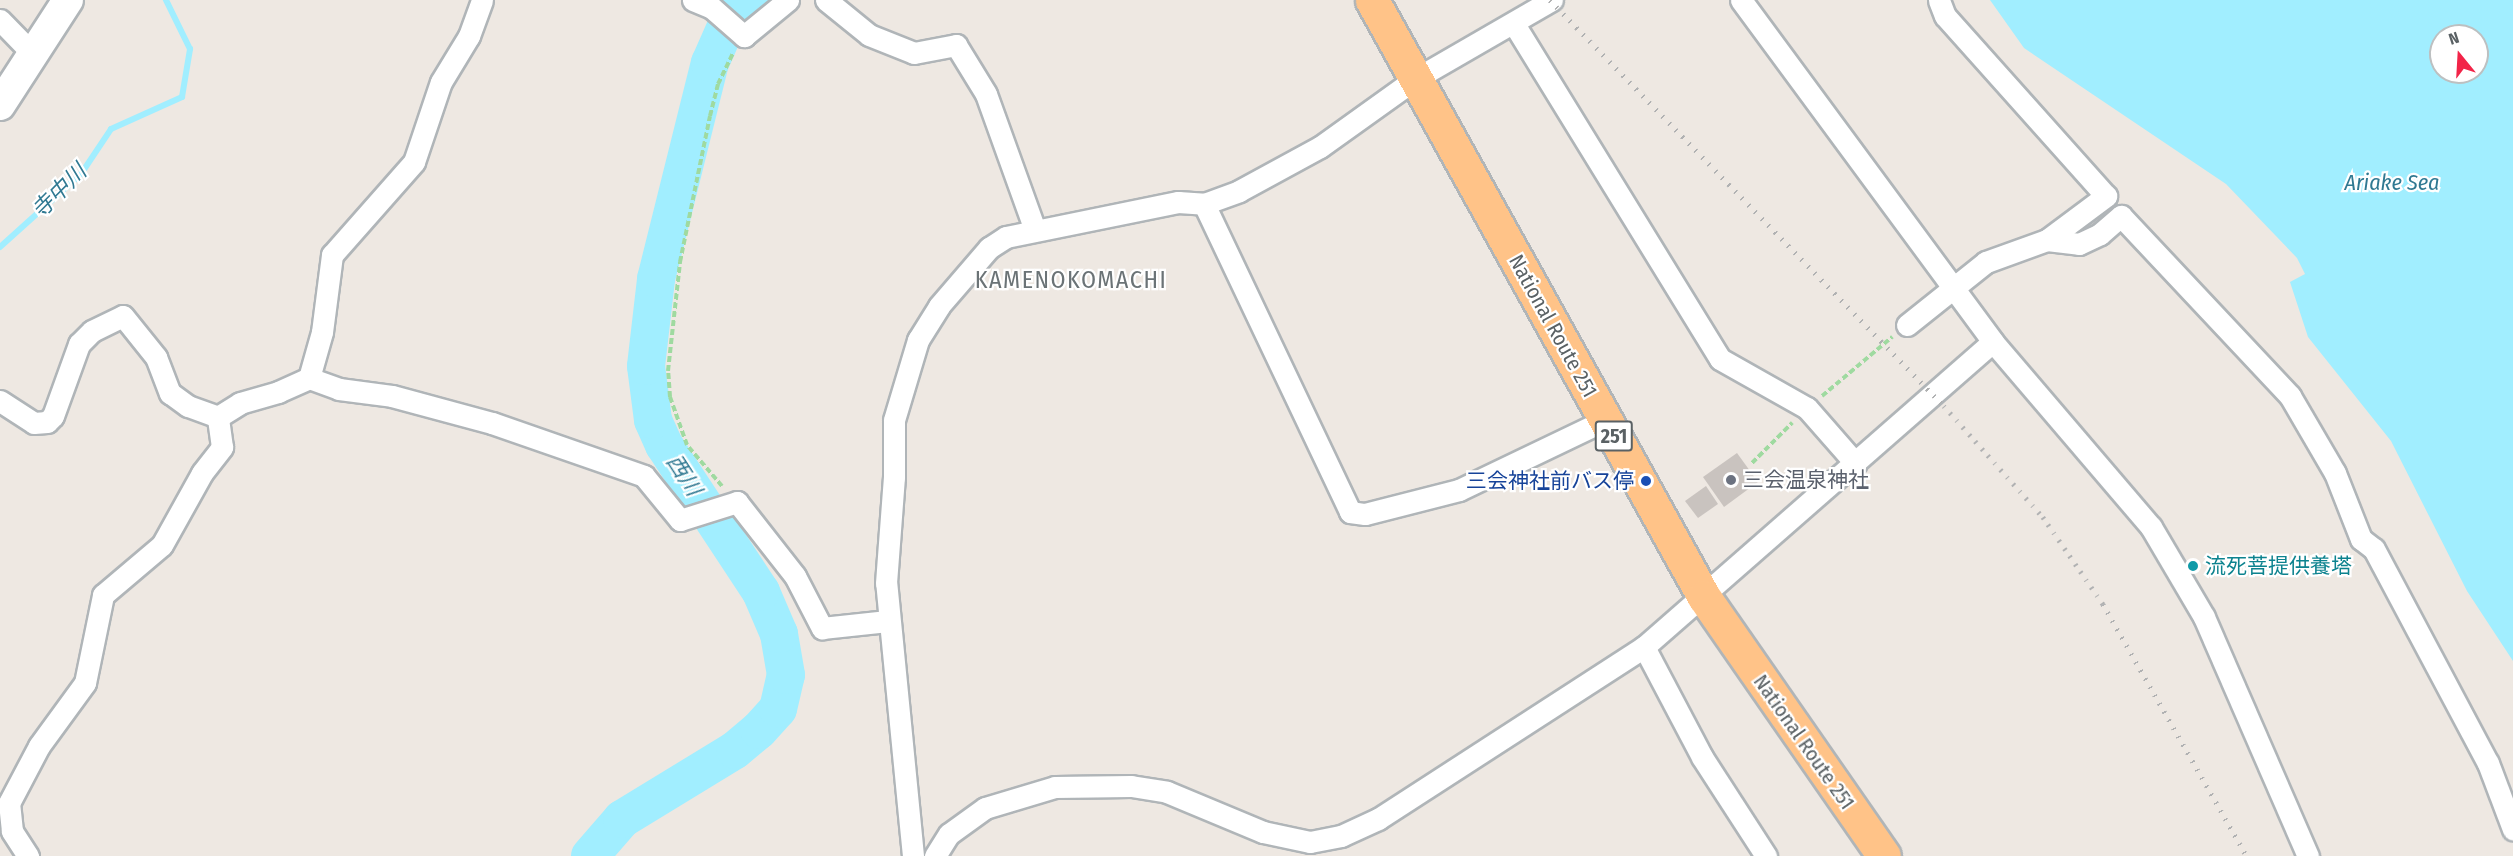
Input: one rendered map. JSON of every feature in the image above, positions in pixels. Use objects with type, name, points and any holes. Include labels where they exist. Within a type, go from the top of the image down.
[{"type":"highway","name":"National Route 251","points":[[1371,0],[1704,597],[1884,856]]},
{"type":"main road","points":[[0,105],[34,56],[68,0]]},
{"type":"street","points":[[309,378],[322,332],[332,255],[414,162],[441,82],[470,36],[482,0]]},
{"type":"street","points":[[703,4],[742,34],[788,0]]},
{"type":"street","points":[[826,0],[869,35],[914,53],[956,45],[986,94],[1035,230]]},
{"type":"street","points":[[913,856],[886,584],[894,477],[894,420],[906,370],[918,340],[939,306],[989,248],[1006,237],[1178,202],[1204,204],[1239,191],[1320,147],[1415,79],[1514,24],[1552,0]]},
{"type":"street","points":[[1741,0],[1993,342],[2151,526],[2204,616],[2308,856]]},
{"type":"street","points":[[1906,324],[1986,262],[2047,240],[2106,196],[1945,16],[1939,0]]},
{"type":"street","points":[[0,20],[34,56]]},
{"type":"street","points":[[1514,24],[1720,359],[1807,408],[1856,464]]},
{"type":"street","points":[[1204,204],[1350,512],[1365,514],[1459,490],[1605,420]]},
{"type":"street","points":[[2047,240],[2079,244],[2100,234],[2121,216],[2290,396],[2335,473],[2361,539],[2374,549],[2488,763],[2513,829]]},
{"type":"street","points":[[0,401],[34,423],[47,422],[53,416],[79,345],[92,331],[123,316],[156,357],[170,393],[188,406],[218,417]]},
{"type":"street","points":[[935,856],[949,834],[985,808],[1055,787],[1131,786],[1167,792],[1287,840],[1343,846],[1378,819],[1644,646],[1704,597],[1993,342]]},
{"type":"street","points":[[218,417],[240,403],[278,392],[309,378],[339,389],[392,396],[492,423],[627,467],[656,486],[680,520],[734,503],[795,576],[822,628],[888,621]]},
{"type":"street","points":[[28,856],[12,831],[9,803],[39,746],[85,683],[103,595],[162,545],[202,473],[222,447],[218,417]]},
{"type":"street","points":[[1644,646],[1702,757],[1766,856]]},
{"type":"path","points":[[734,503],[687,445],[670,397],[668,371],[680,262],[710,116],[726,62],[742,34]]},
{"type":"path","points":[[1807,408],[1906,324]]},
{"type":"path","points":[[1752,463],[1790,426]]},
{"type":"water","name":"Ariake Sea","points":[[1990,0],[2513,0],[2513,661],[2467,591],[2391,441],[2308,337],[2290,282],[2305,274],[2297,258],[2226,184],[2024,48]]},
{"type":"building","name":"三会温泉神社","points":[[1737,453],[1758,482],[1724,507],[1703,477]]},
{"type":"building","points":[[1706,486],[1718,504],[1698,518],[1685,501]]},
{"type":"waterway","name":"寺中川","points":[[0,247],[81,174],[111,129],[182,97],[190,49],[166,0]]},
{"type":"waterway","name":"西川","points":[[590,856],[622,819],[735,750],[759,730],[778,709],[786,675],[779,634],[761,592],[664,445],[653,420],[646,366],[656,279],[710,63],[732,13],[750,0]]},
{"type":"railway","points":[[1550,0],[1944,406],[2043,517],[2103,604],[2247,856]]},
{"type":"place","name":"三会温泉神社","points":[[1731,480]]},
{"type":"place","name":"三会神社前バス停","points":[[1646,481]]},
{"type":"place","name":"流死菩提供養塔","points":[[2193,566]]},
{"type":"district","name":"KAMENOKOMACHI","points":[[1071,281]]}]
